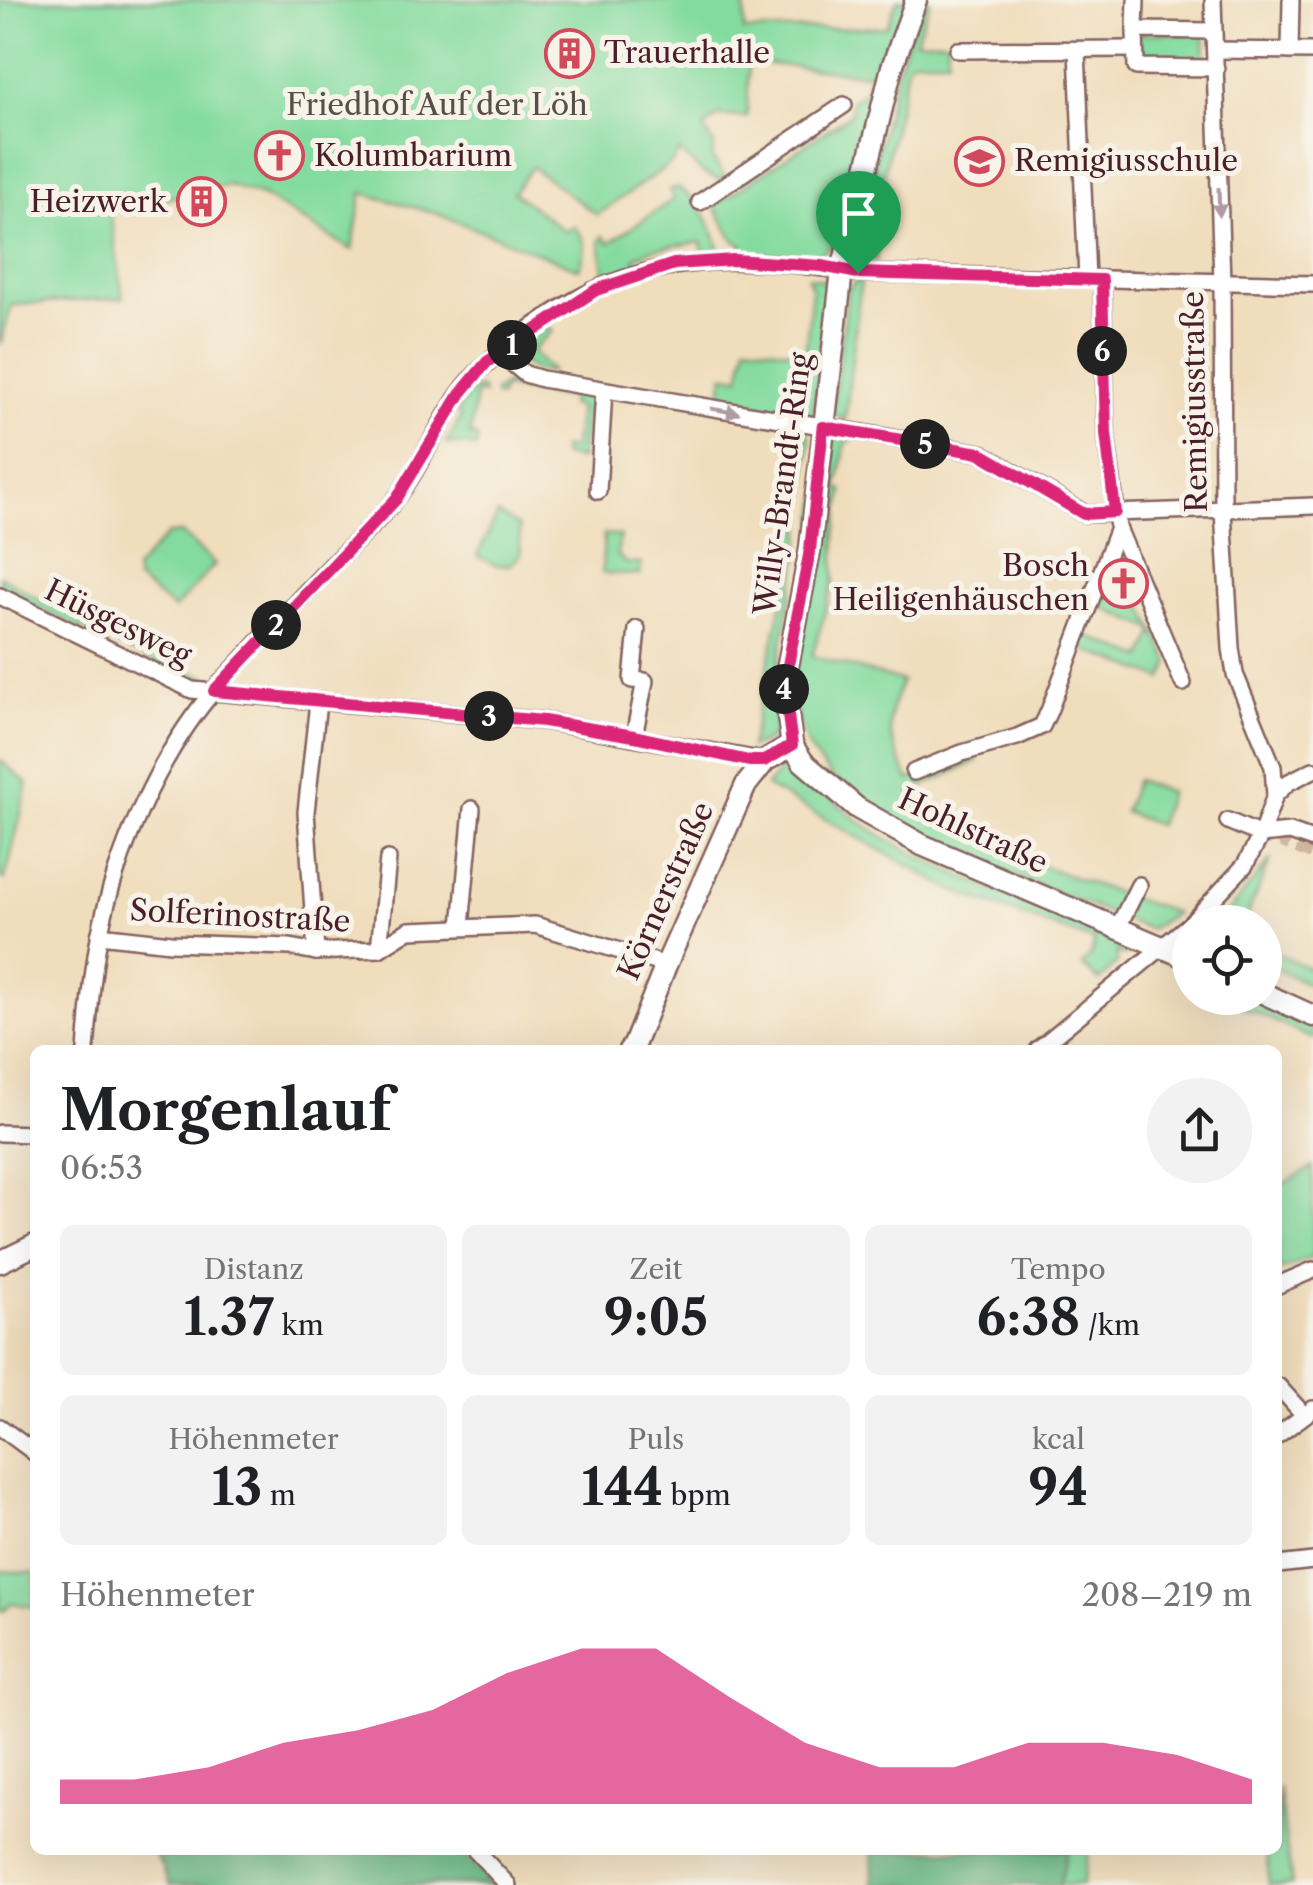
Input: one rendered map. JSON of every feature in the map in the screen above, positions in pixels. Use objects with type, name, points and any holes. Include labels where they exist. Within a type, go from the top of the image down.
[{"type":"main road","name":"Willy-Brandt-Ring","points":[[792,745],[784,686],[810,550],[842,270],[892,67],[916,0]]},
{"type":"main road","points":[[764,761],[792,745]]},
{"type":"main road","name":"Hohlstraße","points":[[792,745],[803,762],[836,791],[880,822],[950,858],[1172,951]]},
{"type":"main road","name":"Körnerstraße","points":[[634,1045],[746,785],[764,761]]},
{"type":"main road","points":[[1282,1002],[1313,1016]]},
{"type":"main road","points":[[0,1262],[30,1247]]},
{"type":"street","points":[[1136,0],[1136,67],[1216,68]]},
{"type":"street","name":"Remigiusstraße","points":[[1214,0],[1222,282],[1223,510],[1234,674],[1273,767],[1275,795]]},
{"type":"street","points":[[1290,51],[1291,0]]},
{"type":"street","points":[[1134,30],[1214,30]]},
{"type":"street","points":[[958,50],[1135,49]]},
{"type":"street","points":[[1215,50],[1313,52]]},
{"type":"street","points":[[1077,52],[1116,520],[1184,683]]},
{"type":"street","points":[[700,202],[844,105]]},
{"type":"street","points":[[87,1045],[99,935],[132,830],[172,752],[214,691],[397,498],[461,393],[487,362],[596,290],[674,264],[734,260],[842,270],[1313,284]]},
{"type":"street","points":[[500,353],[525,374],[980,453],[1084,514],[1116,520],[1313,506]]},
{"type":"street","points":[[598,491],[604,390]]},
{"type":"street","points":[[914,772],[1042,726],[1116,520]]},
{"type":"street","name":"Hüsgesweg","points":[[0,596],[192,690],[214,691]]},
{"type":"street","points":[[634,736],[645,681],[632,680],[637,628]]},
{"type":"street","points":[[214,691],[544,721],[764,761]]},
{"type":"street","points":[[316,952],[306,812],[318,702]]},
{"type":"street","points":[[1208,905],[1245,865],[1275,795],[1289,782],[1313,770]]},
{"type":"street","points":[[460,926],[472,809]]},
{"type":"street","points":[[1228,822],[1261,835],[1290,832],[1313,840]]},
{"type":"street","name":"Solferinostraße","points":[[379,948],[388,859]]},
{"type":"street","points":[[1118,927],[1138,885]]},
{"type":"street","name":"Solferinostraße","points":[[99,935],[316,952],[379,948],[408,930],[535,925],[666,965]]},
{"type":"street","points":[[1043,1045],[1172,940]]},
{"type":"street","points":[[0,1133],[30,1134]]},
{"type":"street","points":[[1282,1283],[1313,1270]]},
{"type":"street","points":[[1282,1389],[1309,1412],[1282,1433]]},
{"type":"street","points":[[0,1428],[30,1450]]},
{"type":"street","points":[[1282,1564],[1313,1561]]},
{"type":"street","points":[[480,1855],[508,1885]]},
{"type":"green space","name":"Friedhof Auf der Löh","points":[[0,0],[745,0],[744,31],[887,27],[897,0],[909,0],[833,245],[815,257],[739,254],[742,244],[734,240],[714,206],[851,114],[851,101],[865,92],[872,70],[866,74],[749,62],[747,117],[718,116],[704,128],[714,144],[712,157],[725,177],[720,180],[703,173],[679,151],[673,162],[597,215],[532,167],[513,192],[566,232],[573,226],[578,231],[585,246],[579,269],[435,213],[362,193],[352,250],[262,196],[229,185],[110,211],[123,298],[12,305],[0,345]]},
{"type":"green space","points":[[922,0],[930,0],[916,40],[947,41],[948,59],[914,59],[908,63],[878,202],[876,261],[857,257],[854,250],[897,70]]},
{"type":"green space","points":[[1140,33],[1204,34],[1205,63],[1140,62]]},
{"type":"green space","points":[[677,188],[692,198],[705,216],[720,254],[703,254],[701,242],[653,249],[635,257],[638,266],[612,276],[604,272],[600,241],[603,236],[609,243],[674,199],[669,190]]},
{"type":"green space","points":[[808,277],[823,280],[830,288],[813,413],[804,417],[720,403],[724,375],[740,377],[747,344],[801,353],[799,363],[804,364],[812,289]]},
{"type":"green space","points":[[861,281],[845,421],[832,411],[848,291],[854,282]]},
{"type":"green space","points":[[547,327],[553,330],[532,351],[551,371],[532,369],[518,355],[520,346]]},
{"type":"green space","points":[[515,378],[592,393],[595,408],[587,409],[580,459],[562,456],[562,448],[573,449],[579,408],[570,405],[571,397],[503,387],[500,397],[495,396],[495,391]]},
{"type":"green space","points":[[481,388],[484,394],[476,393],[470,435],[477,437],[476,447],[446,443],[461,418],[457,412],[472,389]]},
{"type":"green space","points":[[803,429],[810,436],[800,551],[777,669],[776,724],[771,739],[750,748],[789,571]]},
{"type":"green space","points":[[835,438],[852,439],[846,443],[837,488],[843,490],[834,582],[812,656],[902,681],[891,710],[890,731],[909,780],[973,753],[977,761],[911,792],[939,814],[1003,849],[1172,915],[1149,929],[938,845],[864,805],[817,759],[801,729],[791,685],[826,449]]},
{"type":"green space","points":[[498,514],[519,527],[521,553],[511,565],[495,565],[477,556]]},
{"type":"green space","points":[[181,533],[215,564],[174,609],[137,580],[135,570],[168,534]]},
{"type":"green space","points":[[604,534],[620,536],[617,555],[626,563],[641,564],[640,575],[602,573]]},
{"type":"green space","points":[[1118,556],[1154,630],[1098,606],[1109,587],[1105,585]]},
{"type":"green space","points":[[0,576],[42,601],[206,677],[199,682],[193,680],[0,591]]},
{"type":"green space","points":[[1155,631],[1170,662],[1163,679],[1080,648],[1084,635],[1143,658]]},
{"type":"green space","points":[[0,760],[28,784],[5,880],[0,877]]},
{"type":"green space","points":[[783,766],[808,780],[865,825],[906,849],[1123,943],[1127,948],[1125,955],[1117,952],[1117,963],[1099,981],[1082,965],[1095,941],[954,891],[766,786]]},
{"type":"green space","points":[[1136,780],[1169,792],[1158,825],[1124,812]]},
{"type":"green space","points":[[1271,859],[1251,905],[1234,905]]},
{"type":"green space","points":[[1282,956],[1313,970],[1313,986],[1282,972]]},
{"type":"green space","points":[[1282,1010],[1313,1024],[1313,1039],[1261,1015],[1282,1015]]},
{"type":"green space","points":[[1313,1167],[1313,1257],[1282,1269],[1282,1185]]},
{"type":"green space","points":[[0,1571],[30,1573],[30,1606],[11,1603],[0,1610]]},
{"type":"green space","points":[[1282,1815],[1292,1885],[1269,1885],[1267,1855],[1282,1855]]},
{"type":"green space","points":[[156,1855],[465,1855],[493,1885],[170,1885]]},
{"type":"green space","points":[[872,1855],[1066,1855],[1060,1885],[873,1885]]},
{"type":"green space","points":[[1066,1855],[1088,1855],[1082,1885],[1060,1885]]},
{"type":"tunnel","points":[[1279,834],[1286,842],[1313,853]]},
{"type":"place","name":"Trauerhalle","points":[[569,53]]},
{"type":"place","name":"Kolumbarium","points":[[279,156]]},
{"type":"place","name":"Remigiusschule","points":[[979,161]]},
{"type":"place","name":"Heizwerk","points":[[202,202]]},
{"type":"place","name":"Bosch Heiligenhäuschen","points":[[1124,583]]},
{"type":"route","points":[[734,260],[822,266],[858,273],[1102,280],[1106,433],[1115,512],[1084,514],[980,453],[823,427],[810,550],[784,686],[792,745],[764,761],[749,761],[544,721],[214,691],[397,498],[478,371],[562,310],[596,290],[674,264],[734,260]]}]
